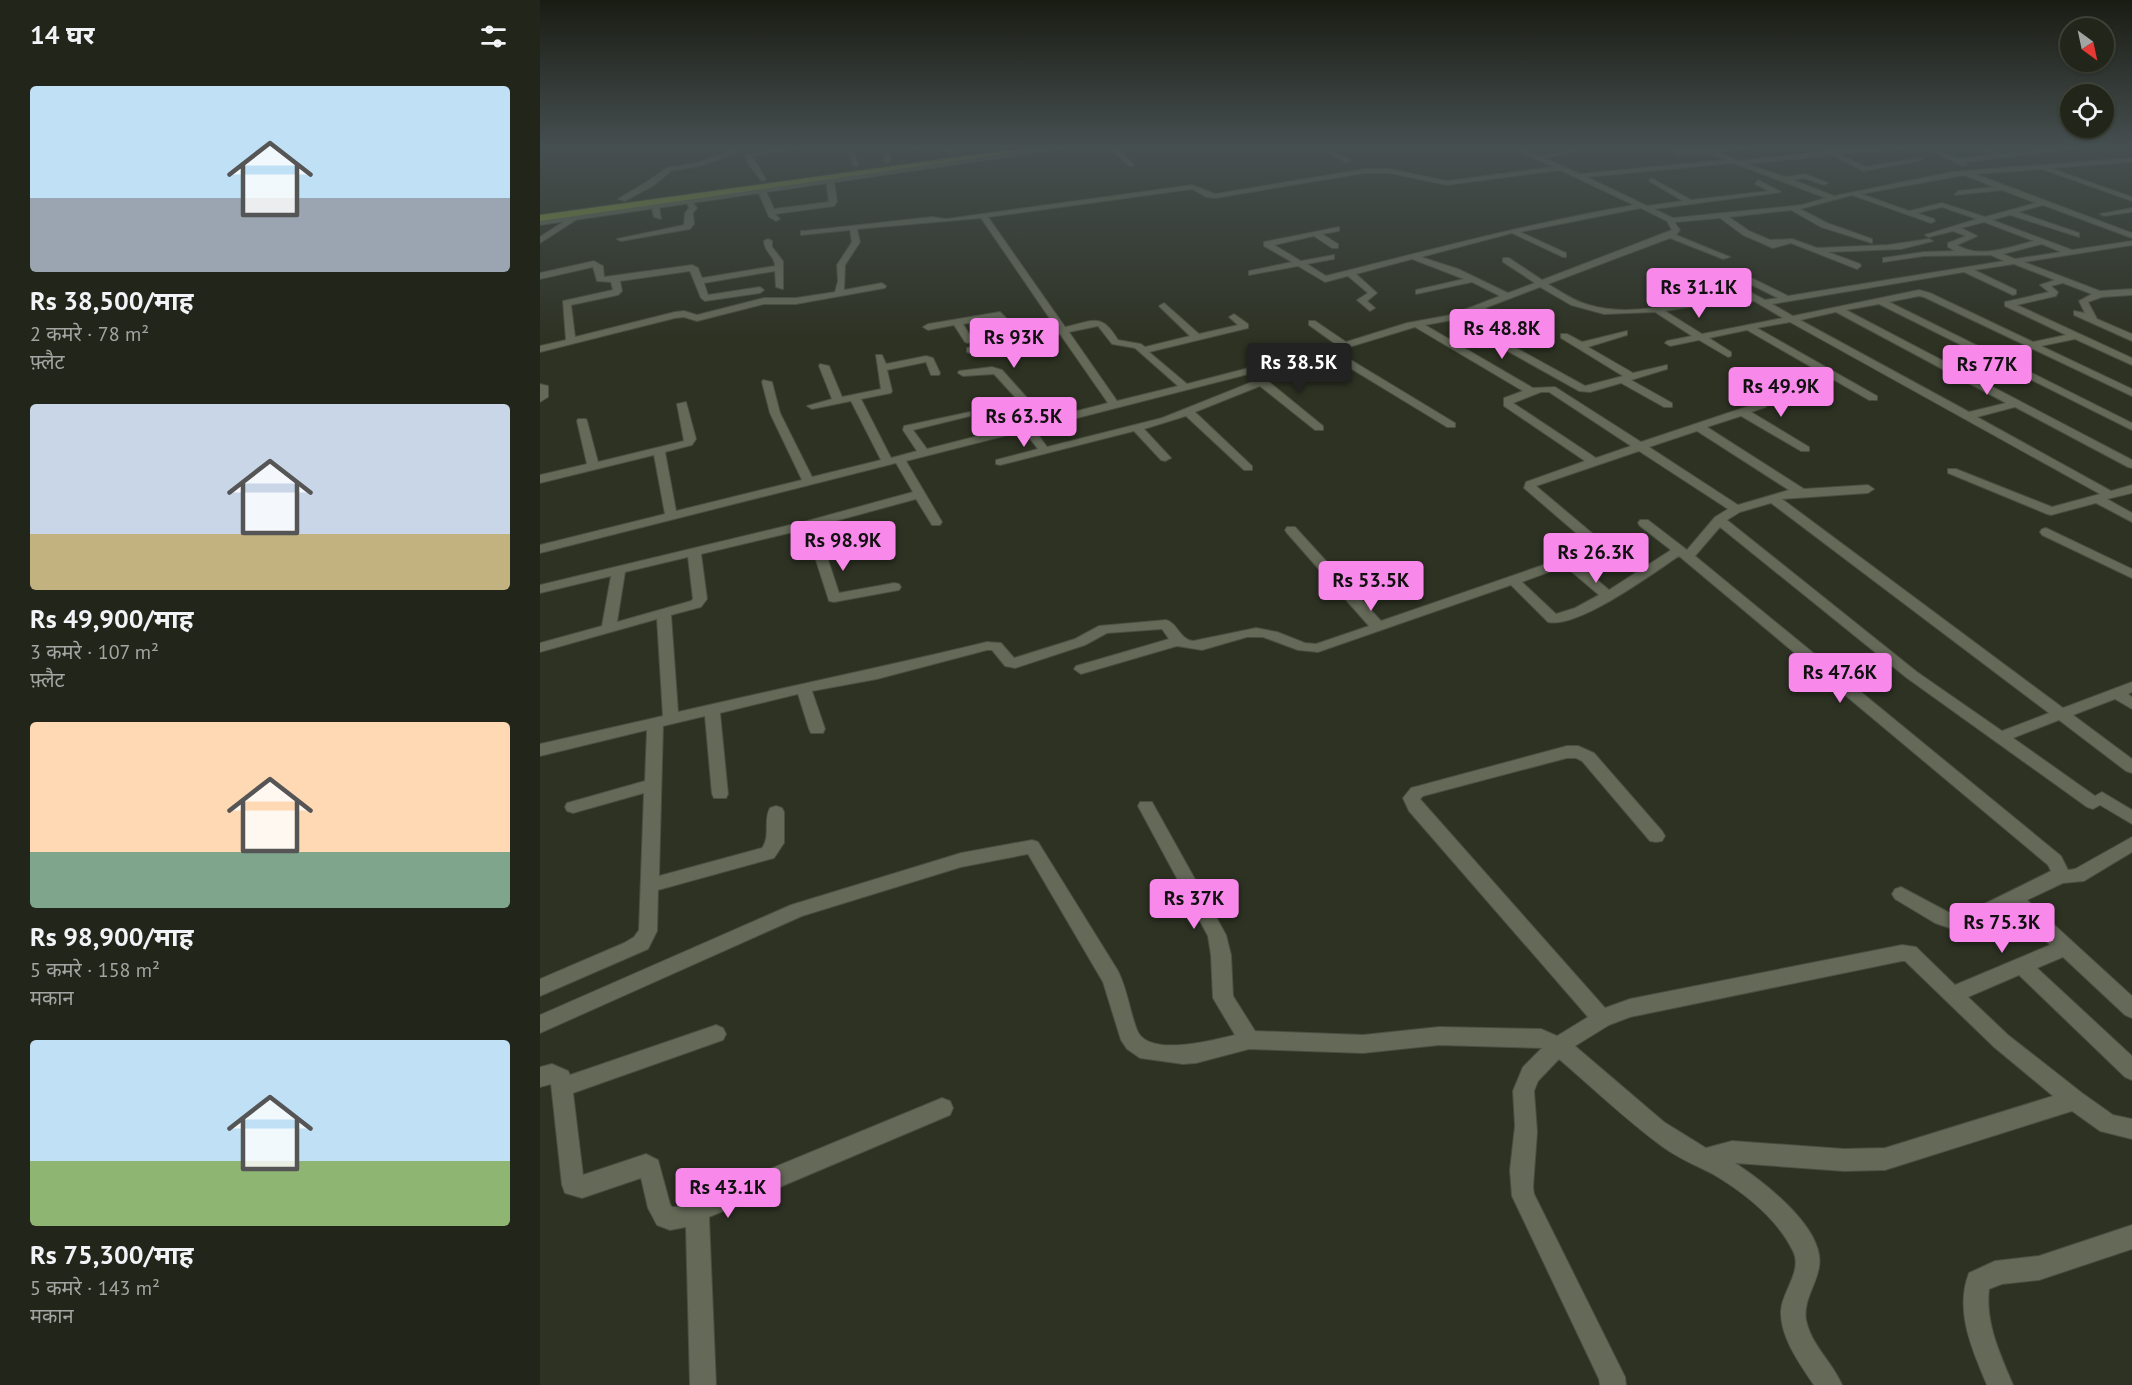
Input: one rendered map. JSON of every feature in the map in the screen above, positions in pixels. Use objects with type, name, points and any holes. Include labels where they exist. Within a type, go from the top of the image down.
[{"type":"highway","points":[[540,216],[570,212]]},
{"type":"highway","points":[[540,216],[572,212]]},
{"type":"street","points":[[540,216],[561,212]]},
{"type":"street","points":[[540,216],[578,216],[612,212]]},
{"type":"street","points":[[657,212],[658,217]]},
{"type":"street","points":[[621,238],[687,227],[690,224],[690,212]]},
{"type":"street","points":[[771,212],[774,219],[795,218]]},
{"type":"street","points":[[804,234],[932,219],[946,221],[1014,212]]},
{"type":"street","points":[[1551,213],[1558,212]]},
{"type":"street","points":[[1336,229],[1267,244],[1323,279],[1560,220],[1614,212]]},
{"type":"street","points":[[1653,212],[1672,221],[1766,212]]},
{"type":"street","points":[[1799,212],[1824,225],[1869,241]]},
{"type":"street","points":[[1905,212],[1931,221]]},
{"type":"street","points":[[1909,213],[1914,212]]},
{"type":"street","points":[[1961,212],[2072,253]]},
{"type":"street","points":[[1819,250],[1851,247],[1876,249],[1929,238],[1953,228],[2010,212],[2076,235]]},
{"type":"street","points":[[2066,212],[2132,236]]},
{"type":"street","points":[[2104,214],[2121,212]]},
{"type":"street","points":[[540,241],[578,216]]},
{"type":"street","points":[[983,216],[1114,404]]},
{"type":"street","points":[[1723,216],[1746,233],[1793,252]]},
{"type":"street","points":[[540,549],[1314,355],[1417,324],[1453,317],[1670,235],[1676,232],[1670,224],[1672,221]]},
{"type":"street","points":[[839,293],[842,281],[841,265],[856,242],[853,227]]},
{"type":"street","points":[[1953,228],[1973,236],[1951,245],[1966,254]]},
{"type":"street","points":[[1513,231],[1563,255]]},
{"type":"street","points":[[1314,233],[1335,246]]},
{"type":"street","points":[[1670,235],[1726,257]]},
{"type":"street","points":[[768,241],[768,248],[779,259],[780,287]]},
{"type":"street","points":[[1769,243],[1788,241],[1819,250],[1857,266]]},
{"type":"street","points":[[1886,260],[1924,254],[1995,254],[2044,241]]},
{"type":"street","points":[[1506,260],[1579,304],[1596,310],[1618,312],[1656,309],[1716,298],[1760,301],[1787,299],[2132,243]]},
{"type":"street","points":[[1995,254],[2102,294]]},
{"type":"street","points":[[1252,273],[1331,257]]},
{"type":"street","points":[[1414,257],[1452,270],[1506,296]]},
{"type":"street","points":[[540,276],[594,264],[599,266],[600,279],[615,280],[692,267],[705,298],[760,291]]},
{"type":"street","points":[[698,280],[778,268]]},
{"type":"street","points":[[1966,270],[2013,292]]},
{"type":"street","points":[[1351,273],[1373,292],[1372,295],[1361,300],[1370,308]]},
{"type":"street","points":[[1684,286],[1745,277],[1787,299]]},
{"type":"street","points":[[1720,279],[1967,416],[2104,497],[2132,518]]},
{"type":"street","points":[[570,340],[566,303],[615,293],[618,291],[615,280]]},
{"type":"street","points":[[1419,292],[1471,280]]},
{"type":"street","points":[[2068,280],[2044,285],[2054,291],[2053,294],[2008,304],[2132,362]]},
{"type":"street","points":[[1865,285],[1881,301],[2132,427]]},
{"type":"street","points":[[540,349],[680,314],[697,318],[764,301],[796,301],[882,286]]},
{"type":"street","points":[[2094,321],[2084,301],[2102,294],[2132,292]]},
{"type":"street","points":[[1670,343],[1793,320],[1913,293],[1927,295],[2132,393]]},
{"type":"street","points":[[1164,306],[1196,337]]},
{"type":"street","points":[[1477,308],[1543,341]]},
{"type":"street","points":[[1656,309],[1728,354]]},
{"type":"street","points":[[1838,310],[2132,465]]},
{"type":"street","points":[[2077,313],[2132,339]]},
{"type":"street","points":[[928,327],[1000,315],[1021,338]]},
{"type":"street","points":[[1144,350],[1245,326],[1234,317]]},
{"type":"street","points":[[1453,317],[1580,388],[1590,389],[1664,367]]},
{"type":"street","points":[[957,322],[969,345],[1021,338],[1098,322],[1105,327],[1115,342],[1134,344],[1144,350],[1165,372],[1184,387]]},
{"type":"street","points":[[1312,323],[1346,346]]},
{"type":"street","points":[[1417,324],[1532,392]]},
{"type":"street","points":[[1749,328],[1872,398]]},
{"type":"street","points":[[1580,346],[1624,333]]},
{"type":"street","points":[[1564,336],[1668,405]]},
{"type":"street","points":[[1990,357],[2074,336]]},
{"type":"street","points":[[2100,348],[2132,339]]},
{"type":"street","points":[[1328,351],[1451,425]]},
{"type":"street","points":[[1000,462],[1137,428],[1188,412],[1302,366],[1314,355]]},
{"type":"street","points":[[812,406],[887,391],[880,362],[926,359],[930,360],[935,373]]},
{"type":"street","points":[[824,366],[837,401]]},
{"type":"street","points":[[963,374],[992,370],[998,372],[1043,422]]},
{"type":"street","points":[[766,382],[775,413],[808,482]]},
{"type":"street","points":[[1262,382],[1319,428]]},
{"type":"street","points":[[540,399],[543,397],[543,386]]},
{"type":"street","points":[[1594,462],[1508,404],[1510,399],[1544,388],[1555,391],[1736,509]]},
{"type":"street","points":[[855,398],[894,460],[920,494],[936,522]]},
{"type":"street","points":[[540,479],[689,441],[682,404]]},
{"type":"street","points":[[1967,416],[2015,404]]},
{"type":"street","points":[[540,750],[838,680],[877,674],[987,646],[996,646],[1010,663],[1016,663],[1080,642],[1110,628],[1166,624],[1178,641],[1186,645],[1197,645],[1240,633],[1259,632],[1312,649],[1567,561],[1597,544],[1529,486],[1762,405]]},
{"type":"street","points":[[1188,412],[1248,468]]},
{"type":"street","points":[[1743,412],[1804,449]]},
{"type":"street","points":[[924,453],[907,429],[966,414]]},
{"type":"street","points":[[582,421],[593,466]]},
{"type":"street","points":[[1026,426],[1045,451]]},
{"type":"street","points":[[1699,427],[1801,493]]},
{"type":"street","points":[[1137,428],[1165,458]]},
{"type":"street","points":[[659,450],[671,516]]},
{"type":"street","points":[[1952,471],[2051,511],[2132,489]]},
{"type":"street","points":[[1514,581],[1550,617],[1556,619],[1582,610],[1684,553],[1719,520],[1736,509],[1772,498],[1801,493],[1868,489]]},
{"type":"street","points":[[540,589],[810,524],[920,494]]},
{"type":"street","points":[[1772,498],[2132,767]]},
{"type":"street","points":[[1719,520],[1912,675],[2097,801],[2132,818]]},
{"type":"street","points":[[1644,523],[1684,553],[2055,861],[2060,871],[2058,877],[1961,924],[1942,918],[1901,894]]},
{"type":"street","points":[[810,524],[823,558],[834,598],[894,587]]},
{"type":"street","points":[[1292,530],[1377,626]]},
{"type":"street","points":[[2046,532],[2132,574]]},
{"type":"street","points":[[540,648],[699,601],[694,551]]},
{"type":"street","points":[[1567,561],[1608,596]]},
{"type":"street","points":[[609,628],[619,570]]},
{"type":"street","points":[[540,988],[641,943],[648,931],[653,785],[663,721],[664,613]]},
{"type":"street","points":[[1081,669],[1178,641]]},
{"type":"street","points":[[2001,737],[2132,687]]},
{"type":"street","points":[[803,688],[817,729]]},
{"type":"street","points":[[2116,693],[2132,704]]},
{"type":"street","points":[[712,710],[720,794]]},
{"type":"street","points":[[1602,1018],[1460,859],[1415,807],[1411,798],[1417,792],[1567,752],[1578,752],[1588,757],[1656,836]]},
{"type":"street","points":[[573,807],[653,785]]},
{"type":"street","points":[[1146,806],[1217,935],[1221,955],[1223,998],[1250,1040]]},
{"type":"street","points":[[650,885],[768,853],[775,843],[776,812]]},
{"type":"street","points":[[2067,877],[2078,876],[2132,844]]},
{"type":"street","points":[[540,1024],[797,910],[961,860],[1028,846],[1035,849],[1111,977],[1118,992],[1128,1034],[1134,1043],[1147,1051],[1183,1055],[1196,1054],[1250,1040],[1363,1044],[1439,1036],[1540,1038],[1559,1046],[1670,1140],[1707,1159],[1755,1190],[1779,1212],[1808,1253],[1809,1264],[1794,1298],[1793,1314],[1798,1333],[1829,1385]]},
{"type":"street","points":[[2013,899],[2132,1009]]},
{"type":"street","points":[[1954,994],[2066,947]]},
{"type":"street","points":[[1613,1385],[1612,1377],[1523,1196],[1520,1176],[1527,1131],[1524,1087],[1532,1071],[1559,1046],[1602,1018],[1630,1008],[1902,953],[1915,957],[2001,1041],[2074,1100],[2108,1124],[2132,1129]]},
{"type":"street","points":[[2022,966],[2132,1070]]},
{"type":"street","points":[[562,1087],[716,1034]]},
{"type":"street","points":[[540,1077],[552,1074],[561,1078],[573,1185],[582,1187],[646,1165],[650,1168],[660,1211],[665,1217],[680,1218],[942,1108]]},
{"type":"street","points":[[1707,1159],[1732,1152],[1844,1160],[1886,1159],[2074,1100]]},
{"type":"street","points":[[697,1211],[703,1385]]},
{"type":"street","points":[[2000,1385],[1980,1338],[1974,1300],[1978,1282],[2000,1270],[2036,1269],[2132,1237]]}]
